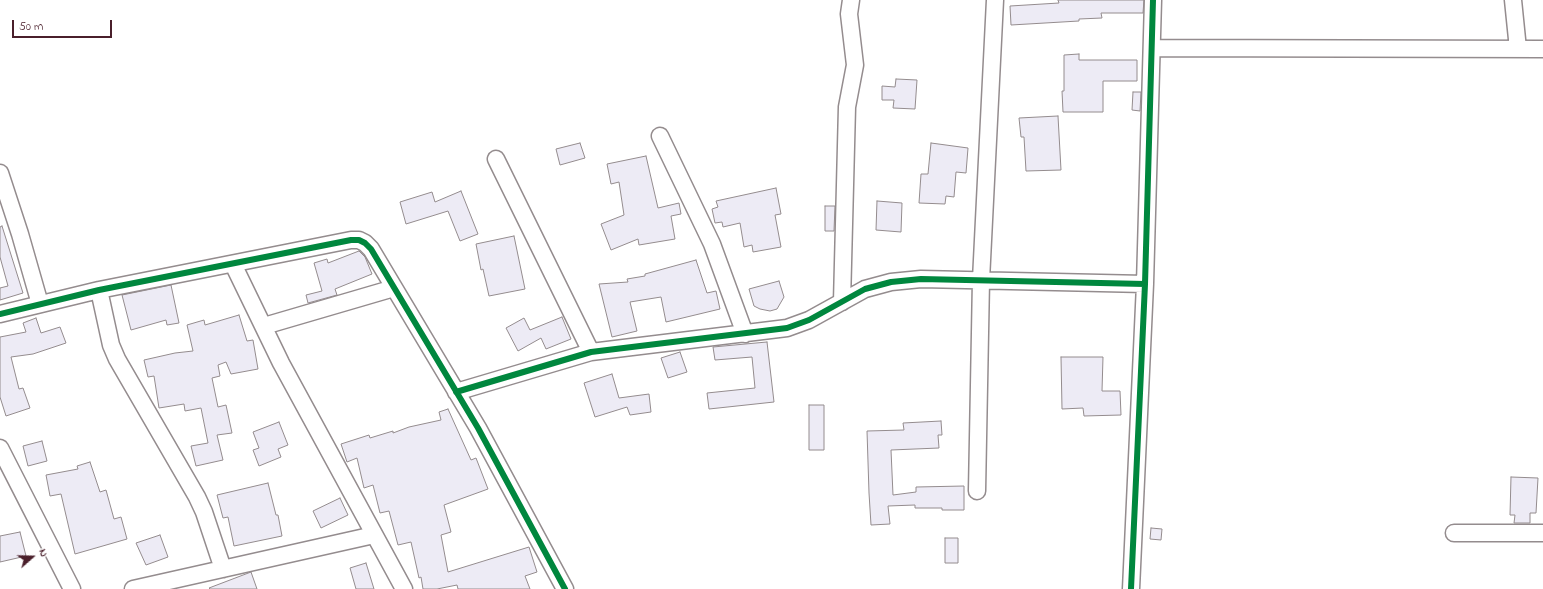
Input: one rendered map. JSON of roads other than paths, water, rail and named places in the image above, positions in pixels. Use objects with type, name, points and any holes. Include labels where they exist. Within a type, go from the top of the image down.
[{"type":"street","points":[[842,302],[847,107],[855,65],[849,14],[850,0]]},
{"type":"street","points":[[977,492],[981,280],[995,0]]},
{"type":"street","points":[[1131,589],[1145,284],[1153,48],[1153,0]]},
{"type":"street","points":[[1513,0],[1518,49]]},
{"type":"street","points":[[1153,48],[1543,49]]},
{"type":"street","points":[[660,136],[712,244],[745,334]]},
{"type":"street","points":[[496,159],[591,352]]},
{"type":"street","points":[[0,173],[20,234],[40,304]]},
{"type":"street","points":[[0,314],[99,290],[351,240],[359,240],[370,248],[478,428],[565,589]]},
{"type":"street","points":[[233,264],[281,362],[404,589]]},
{"type":"street","points":[[456,392],[591,352],[787,328],[809,320],[865,289],[891,282],[921,279],[1145,284]]},
{"type":"street","points":[[264,326],[394,288]]},
{"type":"street","points":[[99,290],[111,345],[117,359],[204,512],[223,569]]},
{"type":"street","points":[[0,448],[72,589]]},
{"type":"street","points":[[1454,533],[1543,533]]},
{"type":"street","points":[[133,589],[374,535]]}]
